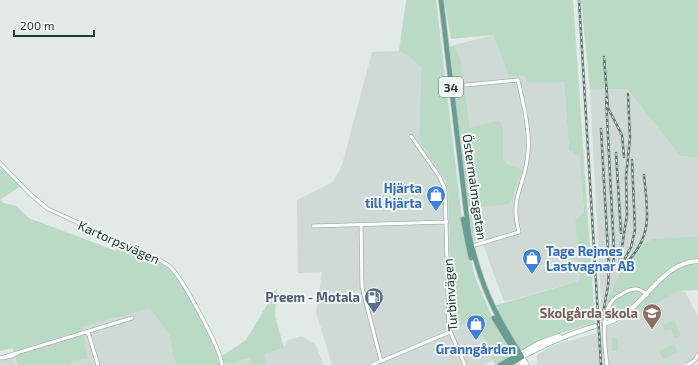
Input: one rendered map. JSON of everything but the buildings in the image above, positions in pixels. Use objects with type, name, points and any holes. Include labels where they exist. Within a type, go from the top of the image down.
[{"type":"main road","name":"Östermalmsgatan","points":[[440,0],[464,207],[470,246],[480,280],[490,304],[519,356]]},
{"type":"main road","points":[[500,365],[519,356]]},
{"type":"main road","points":[[508,365],[519,356]]},
{"type":"street","points":[[466,85],[518,80],[526,114],[529,142],[526,165],[515,203],[515,216],[519,232],[470,246]]},
{"type":"street","name":"Turbinvägen","points":[[411,136],[443,185],[446,193],[450,332],[465,365]]},
{"type":"street","name":"Kartorpsvägen","points":[[0,162],[30,194],[48,210],[168,265],[179,278],[216,345],[222,365]]},
{"type":"street","points":[[313,226],[446,222]]},
{"type":"street","points":[[361,224],[362,287],[381,361]]},
{"type":"street","points":[[607,323],[627,314],[675,267],[686,262],[698,261]]},
{"type":"street","points":[[607,365],[605,325],[610,304],[615,298],[631,289],[640,289],[647,294]]},
{"type":"street","points":[[0,358],[132,318]]},
{"type":"street","points":[[519,356],[570,334],[595,326]]},
{"type":"street","points":[[88,332],[98,365]]},
{"type":"street","points":[[372,365],[450,332]]},
{"type":"street","points":[[687,365],[694,361],[698,354]]},
{"type":"street","name":"Östermalmsgatan","points":[[519,356],[522,365]]},
{"type":"street","name":"Östermalmsgatan","points":[[519,356],[527,365]]},
{"type":"shaded area","points":[[493,35],[509,75],[524,76],[527,82],[564,82],[569,150],[579,155],[584,211],[575,220],[579,281],[504,302],[483,244],[480,207],[513,198],[523,169],[507,164],[503,159],[503,130],[470,128],[461,60],[455,45]]},
{"type":"shaded area","points":[[399,51],[411,58],[421,68],[419,140],[445,180],[448,191],[453,327],[476,321],[493,360],[484,365],[332,365],[316,312],[322,272],[298,273],[297,200],[333,182],[342,165],[372,52]]},
{"type":"shaded area","points":[[627,89],[680,156],[698,158],[698,236],[651,239],[622,269],[609,296],[602,321],[590,90]]},
{"type":"shaded area","name":"Skolgårda skola","points":[[679,291],[685,292],[698,316],[698,354],[693,360],[680,365],[607,365],[606,327],[633,316]]},
{"type":"shaded area","points":[[150,309],[169,335],[175,365],[99,365],[93,357],[95,365],[72,365],[71,362],[88,357],[80,327]]},
{"type":"shaded area","points":[[602,327],[605,365],[537,365],[537,355],[551,346],[596,333]]},
{"type":"shaded area","points":[[302,336],[316,345],[323,365],[266,365],[263,354],[284,348],[287,340]]},
{"type":"shaded area","points":[[13,353],[16,365],[0,365],[0,357]]},
{"type":"shaded area","points":[[249,357],[251,365],[224,365],[224,364]]},
{"type":"green space","points":[[406,0],[436,0],[463,228],[475,277],[493,319],[512,353],[510,357],[497,365],[495,365],[476,321],[453,327],[448,191],[445,180],[419,140],[421,68],[411,58],[399,51]]},
{"type":"green space","points":[[444,0],[573,0],[595,323],[550,336],[523,350],[519,350],[493,306],[579,281],[575,220],[584,211],[579,156],[569,150],[564,82],[527,82],[524,76],[509,76],[493,35],[451,39]]},
{"type":"green space","points":[[581,0],[698,0],[698,158],[680,156],[627,89],[590,90]]},
{"type":"green space","points":[[455,45],[461,60],[470,128],[500,120],[503,130],[503,159],[507,164],[523,169],[513,198],[509,204],[480,207],[482,241],[474,241],[471,234],[449,47]]},
{"type":"green space","points":[[4,166],[22,185],[0,200],[0,170]]},
{"type":"green space","points":[[0,200],[4,203],[16,206],[29,218],[116,251],[121,241],[172,266],[221,355],[222,365],[175,365],[169,335],[150,309],[81,327],[88,358],[71,362],[72,365],[17,365],[13,348],[0,351]]},
{"type":"green space","points":[[698,236],[698,290],[679,291],[633,316],[602,327],[609,296],[622,269],[644,245],[651,239]]},
{"type":"green space","points":[[277,288],[275,316],[284,348],[264,354],[266,365],[251,365],[249,358],[224,364],[222,356],[246,340]]},
{"type":"green space","points":[[674,320],[681,336],[675,338],[671,329],[665,331],[662,325]]},
{"type":"green space","points":[[618,337],[618,351],[612,351],[612,338]]},
{"type":"green space","points":[[674,344],[678,352],[663,359],[659,351]]},
{"type":"tunnel","points":[[595,326],[607,323]]},
{"type":"railway","points":[[579,0],[601,365]]},
{"type":"railway","points":[[604,57],[608,108],[622,135],[624,157]]},
{"type":"railway","points":[[619,266],[627,215],[626,177],[630,138],[628,94]]},
{"type":"railway","points":[[606,98],[614,251],[613,272]]},
{"type":"railway","points":[[601,129],[609,269],[608,286],[602,319]]},
{"type":"railway","points":[[616,153],[621,233]]},
{"type":"railway","points":[[620,268],[631,247],[635,230],[632,160]]},
{"type":"railway","points":[[628,261],[642,241],[647,221],[644,175]]},
{"type":"place","name":"Hjärta till hjärta","points":[[436,212]]},
{"type":"place","name":"Tage Rejmes Lastvagnar AB","points":[[532,275]]},
{"type":"place","name":"Preem - Motala","points":[[374,314]]},
{"type":"place","name":"Skolgårda skola","points":[[652,330]]},
{"type":"place","name":"Granngården","points":[[476,341]]}]
